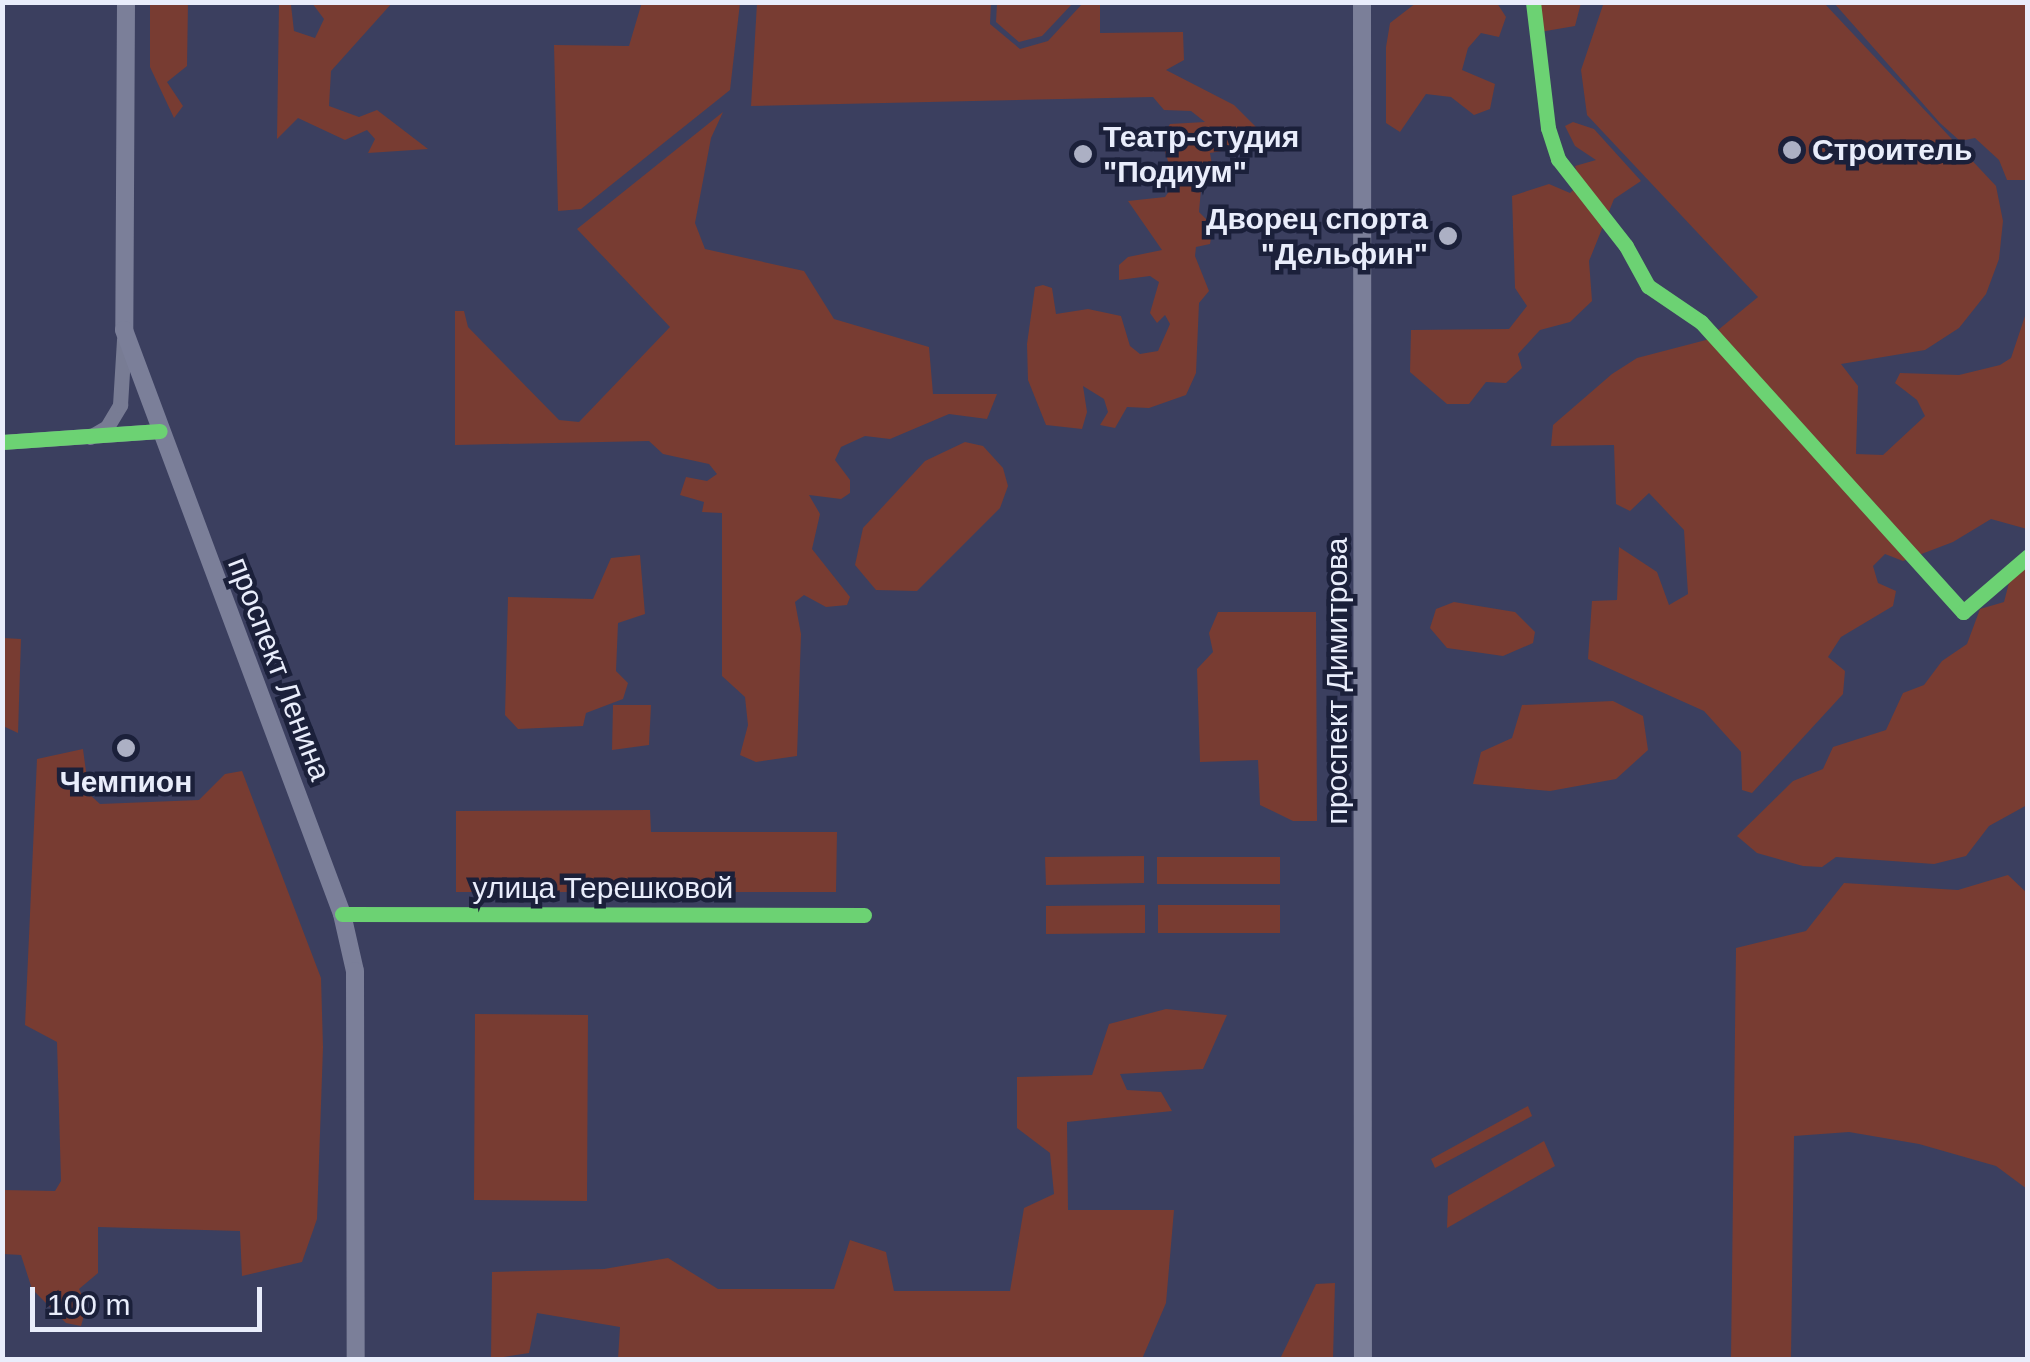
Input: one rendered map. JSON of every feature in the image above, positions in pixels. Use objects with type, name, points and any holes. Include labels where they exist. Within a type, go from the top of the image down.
[{"type":"main road","name":"проспект Ленина","points":[[126,2],[124,330],[342,914],[355,970],[356,1360]]},
{"type":"main road","name":"проспект Димитрова","points":[[1362,2],[1363,1360]]},
{"type":"street","points":[[82,442],[107,427],[120,405],[124,330]]},
{"type":"street","points":[[2,442],[82,442],[160,431]]},
{"type":"street","name":"улица Терешковой","points":[[342,914],[864,916]]},
{"type":"shaded area","points":[[642,2],[740,3],[730,90],[581,209],[558,211],[554,45],[629,46]]},
{"type":"shaded area","points":[[997,2],[1073,3],[1042,36],[1019,42],[996,22]]},
{"type":"shaded area","points":[[1604,2],[1824,3],[1996,186],[2003,221],[1999,259],[1986,294],[1959,328],[1925,350],[1841,364],[1858,386],[1856,454],[1883,455],[1925,416],[1917,400],[1895,383],[1900,373],[1959,375],[2000,365],[2011,358],[2027,310],[2027,529],[1991,519],[1953,542],[1903,561],[1885,554],[1873,566],[1878,583],[1896,591],[1893,606],[1841,637],[1828,657],[1845,671],[1843,694],[1752,793],[1742,790],[1741,752],[1704,711],[1588,659],[1592,601],[1617,600],[1619,547],[1657,572],[1669,605],[1688,594],[1684,530],[1649,493],[1630,511],[1616,504],[1614,445],[1551,446],[1553,425],[1612,374],[1637,358],[1706,340],[1758,297],[1587,115],[1581,70]]},
{"type":"shaded area","points":[[150,3],[188,3],[187,66],[167,82],[183,106],[174,118],[150,67]]},
{"type":"shaded area","points":[[312,3],[392,3],[331,71],[329,106],[359,117],[377,110],[428,149],[368,153],[375,139],[367,130],[345,140],[298,118],[277,139],[279,4],[291,5],[294,31],[315,38],[324,19]]},
{"type":"shaded area","points":[[757,3],[991,3],[990,24],[1020,49],[1048,41],[1083,3],[1100,3],[1100,33],[1183,32],[1184,60],[1166,70],[1234,105],[1262,133],[1255,145],[1210,153],[1213,171],[1202,177],[1199,212],[1213,226],[1210,244],[1196,247],[1195,256],[1209,291],[1199,303],[1196,373],[1186,395],[1149,408],[1127,407],[1115,428],[1100,425],[1108,412],[1104,399],[1083,386],[1087,412],[1082,429],[1046,425],[1028,380],[1027,344],[1035,287],[1043,285],[1052,288],[1056,314],[1088,309],[1121,316],[1130,346],[1140,354],[1158,351],[1170,324],[1165,315],[1157,323],[1150,313],[1159,282],[1150,276],[1119,280],[1119,265],[1128,257],[1162,250],[1128,201],[1165,197],[1175,183],[1161,139],[1170,124],[1205,122],[1191,111],[1164,110],[1153,97],[751,106]]},
{"type":"shaded area","points":[[1416,3],[1497,3],[1506,17],[1499,37],[1481,33],[1468,48],[1462,70],[1495,84],[1490,109],[1474,115],[1451,97],[1426,94],[1400,132],[1386,123],[1386,47],[1390,23]]},
{"type":"shaded area","points":[[1538,3],[1581,3],[1575,26],[1540,32]]},
{"type":"shaded area","points":[[1834,3],[2027,3],[2027,180],[2007,180],[1999,160],[1975,138],[1960,141],[1940,123]]},
{"type":"shaded area","points":[[723,112],[711,138],[695,223],[705,249],[804,271],[834,319],[929,347],[933,394],[997,394],[987,419],[949,414],[890,439],[865,436],[841,447],[835,460],[850,480],[850,493],[841,499],[809,495],[820,514],[812,549],[850,597],[847,605],[826,607],[804,595],[795,602],[801,634],[797,756],[756,762],[740,755],[748,725],[745,697],[722,676],[722,513],[702,512],[704,502],[680,495],[686,477],[707,481],[717,474],[709,464],[663,454],[649,441],[455,445],[455,311],[464,311],[468,327],[559,420],[579,422],[670,327],[577,229]]},
{"type":"shaded area","points":[[1573,122],[1594,129],[1641,181],[1614,199],[1589,261],[1592,301],[1570,322],[1540,330],[1518,354],[1522,368],[1506,383],[1486,382],[1469,404],[1447,404],[1410,372],[1411,330],[1509,329],[1527,306],[1515,288],[1512,196],[1549,184],[1570,193],[1580,184],[1575,166],[1596,160],[1575,146],[1565,126]]},
{"type":"shaded area","points":[[965,442],[983,446],[1003,468],[1008,486],[1000,508],[917,591],[876,590],[855,565],[863,528],[925,461]]},
{"type":"shaded area","points":[[640,555],[645,614],[618,623],[616,671],[628,683],[623,699],[586,713],[583,726],[518,729],[505,715],[508,597],[593,599],[611,558]]},
{"type":"shaded area","points":[[2027,565],[2027,805],[1989,826],[1966,856],[1934,864],[1836,857],[1822,867],[1803,866],[1757,853],[1737,836],[1793,781],[1823,769],[1833,747],[1886,730],[1903,693],[1924,685],[1942,661],[1967,644],[1980,609],[2004,602],[2012,571]]},
{"type":"shaded area","points":[[1454,602],[1515,612],[1535,632],[1533,643],[1503,656],[1447,648],[1430,628],[1436,609]]},
{"type":"shaded area","points":[[1218,612],[1316,612],[1317,821],[1293,821],[1260,805],[1258,760],[1200,762],[1197,669],[1213,652],[1209,633]]},
{"type":"shaded area","points":[[3,638],[21,639],[18,733],[3,726]]},
{"type":"shaded area","points":[[1613,701],[1643,716],[1648,750],[1616,779],[1550,791],[1473,784],[1481,752],[1512,738],[1522,705]]},
{"type":"shaded area","points":[[613,705],[651,705],[649,745],[612,750]]},
{"type":"shaded area","points":[[83,749],[89,794],[100,804],[199,800],[225,774],[242,771],[321,978],[323,1047],[317,1219],[302,1262],[242,1276],[240,1231],[98,1227],[98,1273],[79,1289],[87,1305],[81,1326],[66,1323],[32,1289],[21,1255],[3,1254],[2,1190],[55,1191],[61,1181],[57,1042],[25,1025],[37,759]]},
{"type":"shaded area","points":[[650,810],[651,832],[837,832],[836,892],[456,892],[456,811]]},
{"type":"shaded area","points":[[1144,856],[1144,883],[1046,885],[1045,857]]},
{"type":"shaded area","points":[[1157,857],[1280,857],[1280,884],[1157,884]]},
{"type":"shaded area","points":[[2008,875],[2027,893],[2027,1189],[1996,1166],[1919,1144],[1849,1132],[1794,1136],[1791,1359],[1731,1359],[1736,948],[1806,931],[1844,883],[1958,890]]},
{"type":"shaded area","points":[[1145,905],[1145,933],[1046,934],[1046,906]]},
{"type":"shaded area","points":[[1158,905],[1280,905],[1280,933],[1158,933]]},
{"type":"shaded area","points":[[1166,1009],[1227,1015],[1203,1069],[1120,1074],[1127,1090],[1161,1092],[1172,1111],[1067,1122],[1068,1210],[1174,1210],[1166,1303],[1142,1359],[618,1359],[620,1327],[537,1313],[529,1353],[491,1359],[492,1272],[604,1269],[668,1258],[718,1289],[834,1289],[850,1240],[886,1252],[894,1291],[1010,1291],[1024,1208],[1054,1194],[1050,1153],[1017,1128],[1017,1077],[1092,1075],[1109,1024]]},
{"type":"shaded area","points":[[475,1014],[588,1015],[587,1201],[474,1200]]},
{"type":"shaded area","points":[[1528,1106],[1532,1116],[1435,1168],[1431,1159]]},
{"type":"shaded area","points":[[1544,1141],[1555,1166],[1447,1228],[1448,1196]]},
{"type":"shaded area","points":[[1335,1283],[1333,1359],[1280,1359],[1316,1284]]},
{"type":"cycle path","points":[[1533,2],[1548,128],[1558,159],[1626,246],[1648,286],[1701,322],[1963,612],[2028,556]]},
{"type":"cycle path","points":[[2,442],[160,431]]},
{"type":"cycle path","points":[[342,914],[864,915]]},
{"type":"place","name":"Строитель","points":[[1792,150]]},
{"type":"place","name":"Театр-студия \"Подиум\"","points":[[1083,154]]},
{"type":"place","name":"Дворец спорта \"Дельфин\"","points":[[1448,236]]},
{"type":"place","name":"Чемпион","points":[[126,748]]}]
